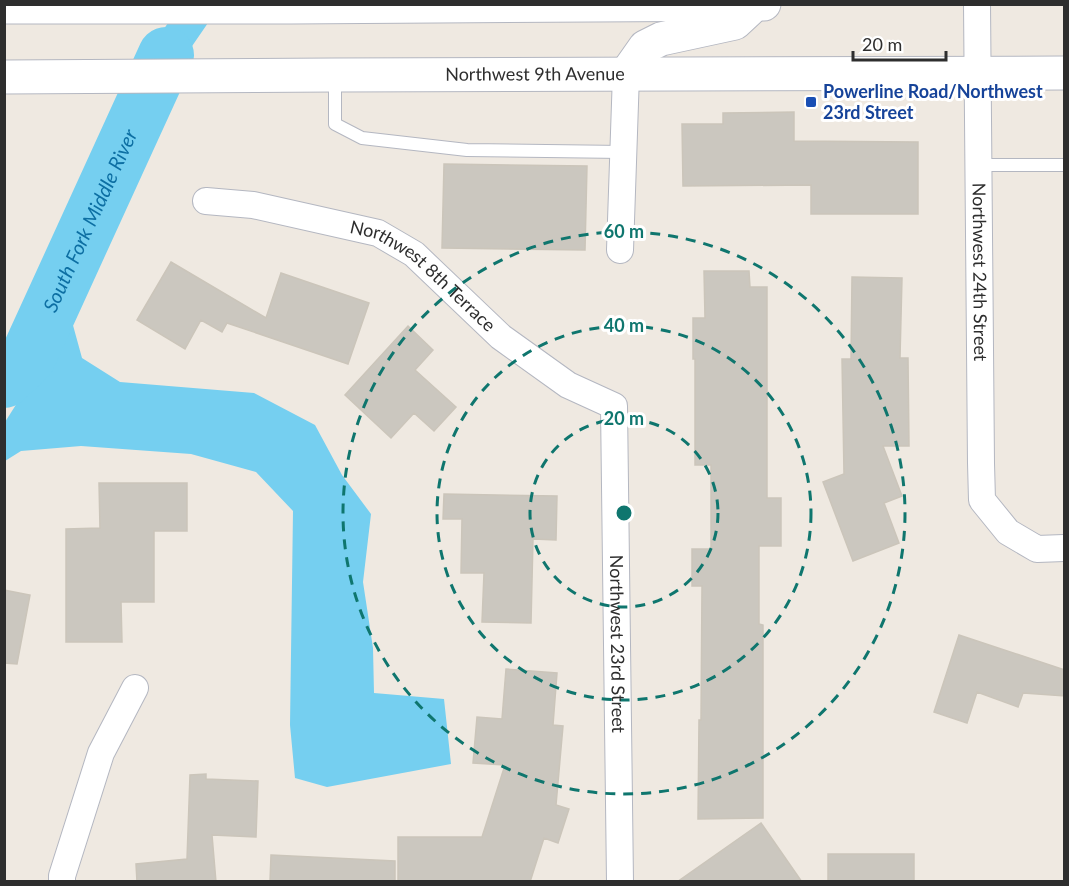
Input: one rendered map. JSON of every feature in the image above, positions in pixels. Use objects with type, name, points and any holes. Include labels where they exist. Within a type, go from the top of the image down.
[{"type":"main road","points":[[4,7],[764,4]]},
{"type":"main road","points":[[626,74],[645,47],[661,39],[735,23],[755,5]]},
{"type":"main road","name":"Northwest 9th Avenue","points":[[4,77],[1065,73]]},
{"type":"street","name":"Northwest 24th Street","points":[[977,4],[982,500],[1008,532],[1037,549],[1065,548]]},
{"type":"street","points":[[620,250],[626,74]]},
{"type":"street","name":"Northwest 8th Terrace","points":[[206,201],[253,205],[378,234],[414,254],[501,337],[568,385],[614,406]]},
{"type":"street","name":"Northwest 23rd Street","points":[[614,406],[620,882]]},
{"type":"street","points":[[62,882],[101,753],[135,688]]},
{"type":"lane","points":[[335,75],[335,124],[362,138],[467,150],[623,152]]},
{"type":"lane","points":[[978,165],[1065,165]]},
{"type":"water","points":[[71,318],[82,358],[120,382],[254,393],[315,425],[342,475],[371,514],[363,582],[373,648],[374,693],[444,699],[451,764],[327,787],[295,778],[290,725],[293,511],[256,472],[191,454],[81,446],[21,451],[5,461],[5,422]]},
{"type":"building","points":[[794,112],[794,141],[918,142],[918,214],[811,214],[811,185],[683,186],[682,124],[723,124],[723,113]]},
{"type":"building","points":[[444,164],[587,166],[585,250],[442,248]]},
{"type":"building","points":[[171,262],[266,318],[281,273],[369,303],[348,364],[227,323],[222,332],[201,320],[185,349],[137,320]]},
{"type":"building","points":[[704,271],[749,271],[750,287],[767,287],[767,498],[781,498],[781,546],[759,546],[759,624],[763,625],[763,818],[698,819],[702,586],[692,586],[692,549],[711,549],[711,465],[695,465],[693,318],[705,318]]},
{"type":"building","points":[[852,277],[902,278],[900,358],[908,358],[909,446],[883,446],[902,496],[884,503],[899,543],[853,561],[823,482],[844,474],[842,359],[851,359]]},
{"type":"building","points":[[408,326],[433,350],[415,370],[456,407],[434,431],[414,413],[391,438],[345,395]]},
{"type":"building","points":[[99,483],[187,483],[187,531],[154,531],[154,602],[121,602],[122,642],[66,642],[66,529],[100,528]]},
{"type":"building","points":[[444,494],[557,496],[556,540],[533,539],[531,623],[482,622],[484,573],[461,573],[462,519],[443,519]]},
{"type":"building","points":[[4,590],[30,595],[17,664],[4,663]]},
{"type":"building","points":[[959,635],[1065,670],[1065,696],[1023,693],[1018,707],[977,692],[967,723],[934,712]]},
{"type":"building","points":[[506,669],[557,673],[553,725],[563,726],[556,805],[569,809],[558,843],[544,838],[530,882],[398,882],[398,837],[482,837],[505,765],[473,763],[477,717],[502,719]]},
{"type":"building","points":[[206,774],[206,779],[258,781],[256,837],[212,835],[216,882],[137,882],[136,864],[187,859],[190,775]]},
{"type":"building","points":[[761,823],[802,882],[677,882]]},
{"type":"building","points":[[828,854],[914,854],[914,882],[828,882]]},
{"type":"building","points":[[271,855],[395,861],[395,882],[270,882]]},
{"type":"waterway","points":[[166,55],[201,4]]},
{"type":"waterway","name":"South Fork Middle River","points":[[4,380],[28,357],[166,55]]},
{"type":"place","name":"Powerline Road/Northwest 23rd Street","points":[[811,102]]}]
